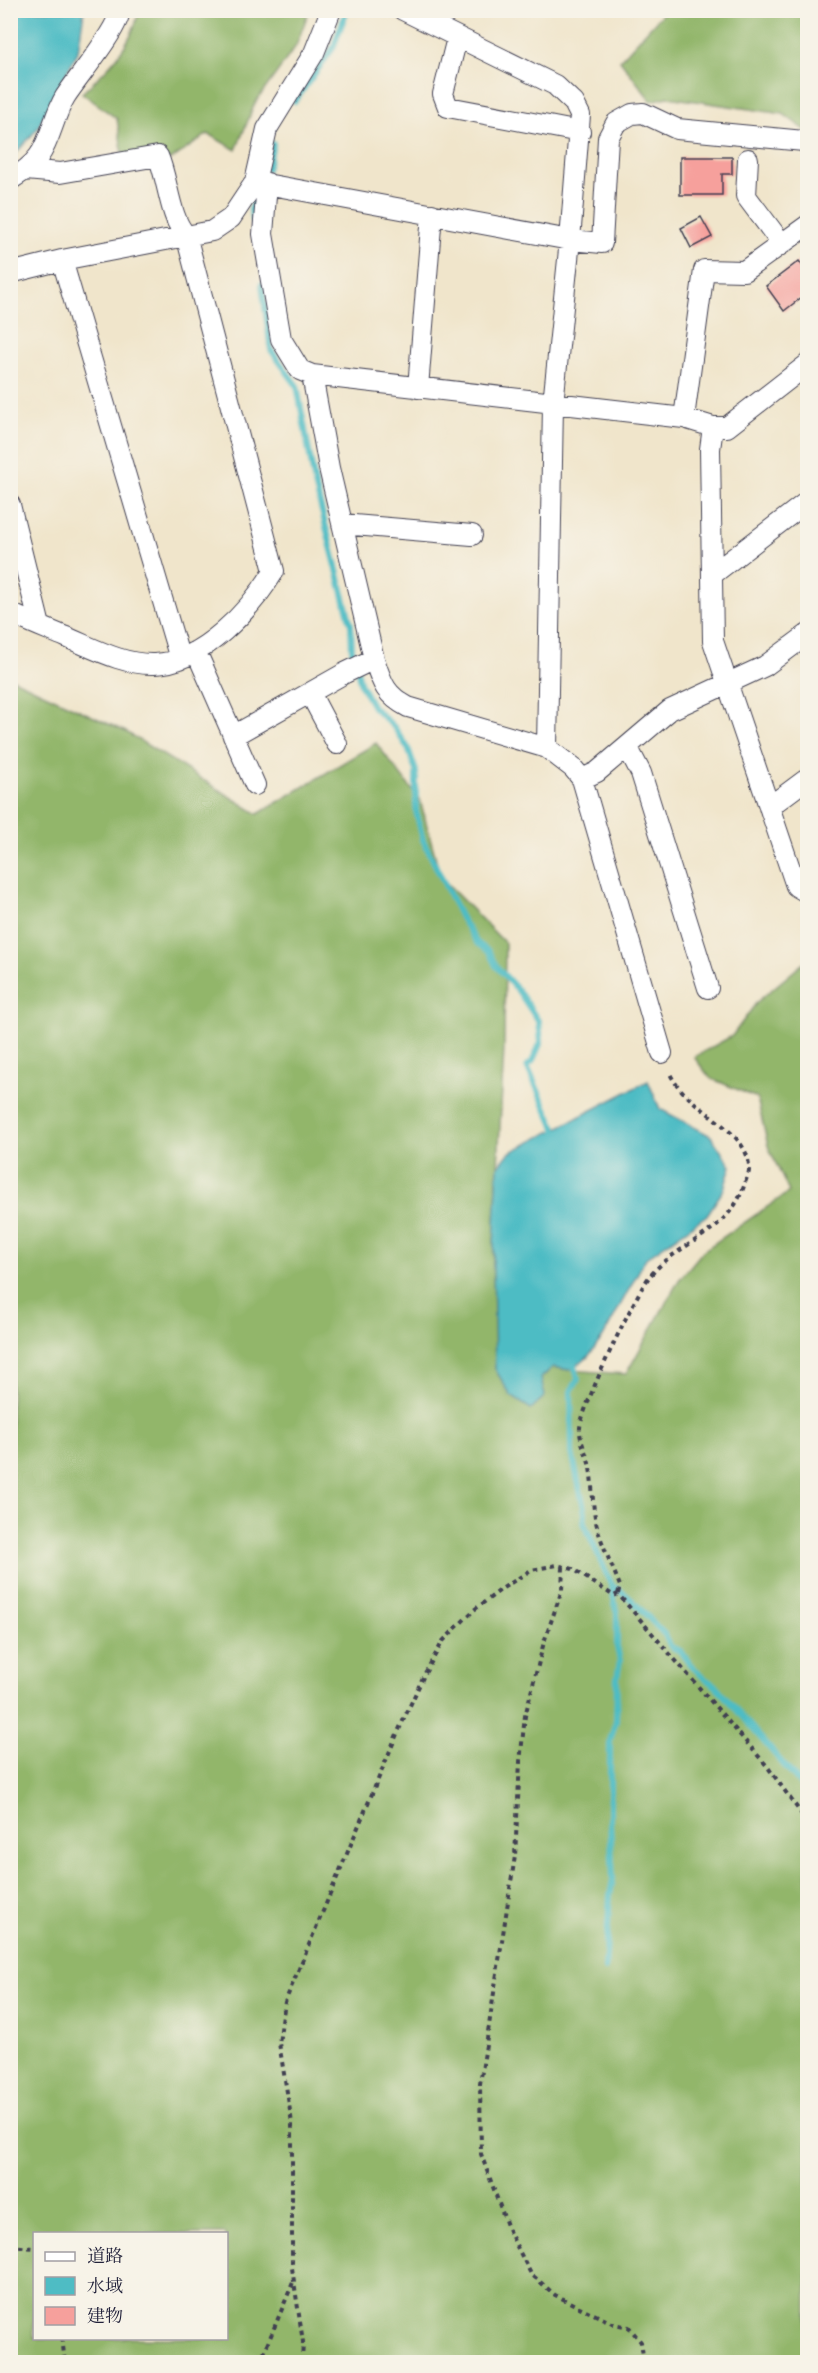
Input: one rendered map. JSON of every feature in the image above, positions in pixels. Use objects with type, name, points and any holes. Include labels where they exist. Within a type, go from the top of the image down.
[{"type":"street","points":[[18,175],[40,155],[64,98],[109,34],[120,15],[120,10]]},
{"type":"street","points":[[332,10],[314,53],[267,129],[261,182],[264,197],[263,234],[281,339],[300,370],[312,375],[684,418],[712,428],[727,427],[807,364]]},
{"type":"street","points":[[403,10],[555,85],[574,103],[580,115],[553,404],[547,748]]},
{"type":"street","points":[[457,38],[443,94],[448,107],[580,132]]},
{"type":"street","points":[[261,182],[570,240],[602,243],[608,138],[616,123],[632,114],[643,113],[677,129],[804,141],[807,145]]},
{"type":"street","points":[[10,613],[117,658],[153,664],[188,655],[235,621],[259,595],[274,571],[186,235],[178,228],[164,170],[158,156],[60,173],[18,175]]},
{"type":"street","points":[[748,159],[746,196],[782,244]]},
{"type":"street","points":[[10,273],[62,260],[212,231],[231,218],[261,182]]},
{"type":"street","points":[[418,388],[432,214]]},
{"type":"street","points":[[684,418],[704,270],[744,271],[807,225]]},
{"type":"street","points":[[62,260],[188,655],[233,736],[255,785]]},
{"type":"street","points":[[312,375],[329,468],[381,682],[393,699],[408,707],[547,748],[573,768],[582,779],[662,1053]]},
{"type":"street","points":[[712,428],[710,449],[713,641],[796,886],[807,893]]},
{"type":"street","points":[[713,574],[807,501]]},
{"type":"street","points":[[10,505],[40,626]]},
{"type":"street","points":[[342,524],[472,535]]},
{"type":"street","points":[[582,779],[597,772],[628,748],[670,710],[765,666],[807,634]]},
{"type":"street","points":[[233,736],[374,659]]},
{"type":"street","points":[[310,693],[337,744]]},
{"type":"street","points":[[628,748],[641,773],[708,988]]},
{"type":"street","points":[[769,807],[807,778]]},
{"type":"path","points":[[618,1594],[620,1586],[596,1522],[590,1467],[580,1429],[587,1404],[623,1325],[649,1276],[724,1221],[742,1193],[749,1169],[744,1151],[736,1136],[692,1102],[673,1081],[662,1053]]},
{"type":"path","points":[[302,2362],[303,2342],[294,2279],[291,2123],[279,2043],[285,2002],[397,1734],[424,1675],[443,1641],[474,1610],[531,1570],[557,1565],[573,1569],[614,1596],[618,1594]]},
{"type":"path","points":[[563,1567],[562,1590],[544,1642],[525,1716],[515,1856],[480,2084],[482,2154],[509,2231],[531,2274],[555,2295],[614,2324],[629,2326],[641,2342],[644,2362]]},
{"type":"path","points":[[618,1594],[767,1766],[807,1823]]},
{"type":"path","points":[[10,2246],[33,2248]]},
{"type":"path","points":[[260,2362],[294,2279]]},
{"type":"path","points":[[62,2340],[65,2362]]},
{"type":"green space","points":[[139,11],[309,11],[296,46],[255,103],[236,150],[208,134],[172,159],[124,162],[117,119],[82,93],[110,66],[125,46]]},
{"type":"green space","points":[[665,11],[807,11],[807,131],[783,114],[668,97],[651,101],[620,60]]},
{"type":"green space","points":[[11,678],[126,732],[258,814],[376,743],[420,800],[441,878],[505,943],[504,1048],[493,1264],[541,1378],[553,1367],[626,1374],[679,1280],[703,1251],[789,1192],[768,1146],[757,1098],[710,1078],[694,1057],[732,1036],[757,1002],[808,959],[807,2362],[11,2362]]},
{"type":"water","points":[[11,10],[84,11],[78,51],[37,129],[11,159]]},
{"type":"water","points":[[648,1081],[660,1109],[711,1136],[731,1166],[724,1189],[707,1215],[646,1258],[603,1337],[587,1358],[569,1370],[553,1367],[541,1378],[545,1396],[531,1409],[511,1396],[495,1369],[493,1264],[498,1167],[509,1153]]},
{"type":"building","points":[[680,157],[732,157],[732,174],[722,174],[722,195],[680,195]]},
{"type":"building","points":[[701,217],[712,237],[691,248],[681,228]]},
{"type":"building","points":[[799,261],[807,272],[807,293],[784,311],[766,286]]},
{"type":"waterway","points":[[295,101],[333,48],[347,10]]},
{"type":"waterway","points":[[267,169],[273,144]]},
{"type":"waterway","points":[[255,232],[251,210],[258,193]]},
{"type":"waterway","points":[[262,284],[271,350],[297,386],[315,484],[351,625],[352,651],[361,685],[373,707],[394,727],[408,748],[416,771],[416,811],[423,840],[461,918],[477,943],[489,952],[496,966],[517,989],[539,1022],[541,1042],[532,1062],[527,1066],[559,1137]]},
{"type":"waterway","points":[[573,1361],[578,1379],[571,1391],[572,1453],[585,1513],[584,1523],[611,1584],[630,1598],[665,1635],[671,1647],[681,1651],[690,1664],[716,1686],[802,1786]]},
{"type":"waterway","points":[[605,1969],[613,1879],[610,1741],[616,1720],[617,1678],[620,1661],[617,1647],[617,1614],[611,1584]]}]
